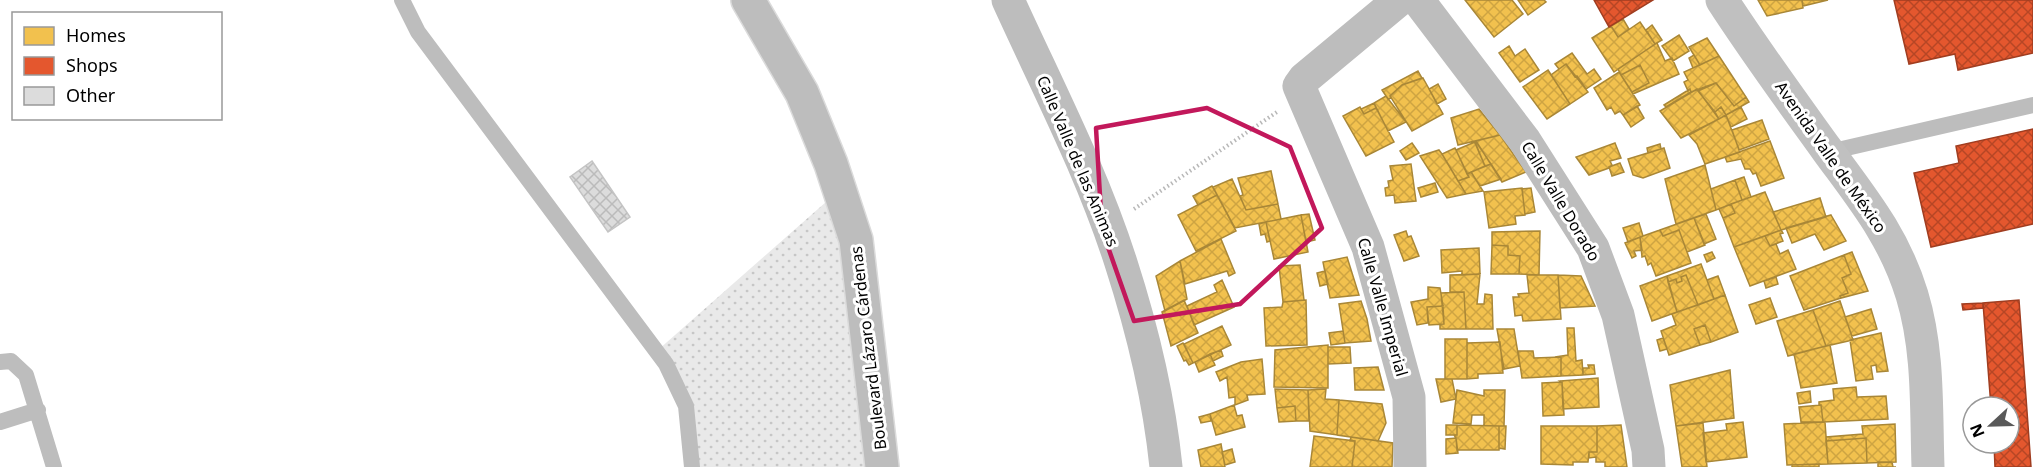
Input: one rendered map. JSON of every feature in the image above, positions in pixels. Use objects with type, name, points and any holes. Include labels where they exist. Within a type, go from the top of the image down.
[{"type":"main road","name":"Boulevard Lázaro Cárdenas","points":[[748,0],[802,93],[831,164],[856,240],[882,467]]},
{"type":"main road","name":"Calle Valle de las Animas","points":[[1008,0],[1093,188],[1122,263],[1146,355],[1164,445],[1166,467]]},
{"type":"main road","points":[[1301,90],[1304,79],[1400,0]]},
{"type":"main road","name":"Calle Valle Dorado","points":[[1418,0],[1525,141],[1593,248],[1618,315],[1648,450],[1649,467]]},
{"type":"main road","name":"Avenida Valle de México","points":[[1722,0],[1743,33],[1872,209],[1896,251],[1912,294],[1920,328],[1925,364],[1928,467]]},
{"type":"main road","name":"Calle Valle Imperial","points":[[1301,90],[1368,247],[1409,397],[1410,467]]},
{"type":"lane","points":[[402,0],[418,32],[666,364],[686,406],[692,467]]},
{"type":"lane","points":[[1829,152],[2033,105]]},
{"type":"lane","points":[[0,362],[11,361],[27,375],[54,467]]},
{"type":"lane","points":[[0,422],[38,410]]},
{"type":"path","points":[[1108,226],[1301,90]]},
{"type":"highlighted area","points":[[1207,108],[1290,147],[1322,228],[1240,304],[1134,321],[1102,230],[1096,128]]},
{"type":"shaded area","points":[[835,194],[879,467],[689,467],[687,432],[658,350]]},
{"type":"building: Homes","points":[[1465,0],[1512,0],[1523,14],[1494,37]]},
{"type":"building: Homes","points":[[1518,0],[1544,0],[1546,2],[1528,15]]},
{"type":"building: Homes","points":[[1758,0],[1802,0],[1803,8],[1767,16]]},
{"type":"building: Homes","points":[[1802,0],[1828,0],[1803,6]]},
{"type":"building: Homes","points":[[1623,19],[1629,29],[1618,37],[1611,26]]},
{"type":"building: Homes","points":[[1640,22],[1655,44],[1614,72],[1592,38],[1611,26],[1618,37]]},
{"type":"building: Homes","points":[[1652,25],[1662,40],[1655,44],[1646,30]]},
{"type":"building: Homes","points":[[1679,35],[1689,51],[1673,61],[1662,46]]},
{"type":"building: Homes","points":[[1707,38],[1719,56],[1700,65],[1689,47]]},
{"type":"building: Homes","points":[[1657,43],[1665,61],[1672,58],[1679,74],[1633,94],[1632,92],[1649,83],[1640,65],[1621,75],[1618,69]]},
{"type":"building: Homes","points":[[1509,46],[1515,56],[1525,49],[1539,70],[1520,82],[1499,53]]},
{"type":"building: Homes","points":[[1572,53],[1587,74],[1594,69],[1601,79],[1586,89],[1566,64],[1559,69],[1555,64]]},
{"type":"building: Homes","points":[[1694,55],[1700,65],[1693,68],[1689,58]]},
{"type":"building: Homes","points":[[1719,56],[1746,97],[1734,106],[1716,83],[1691,92],[1690,89],[1688,91],[1684,82],[1688,80],[1684,72]]},
{"type":"building: Homes","points":[[1566,64],[1588,92],[1570,104],[1551,75]]},
{"type":"building: Homes","points":[[1640,65],[1649,83],[1632,92],[1621,75]]},
{"type":"building: Homes","points":[[1548,70],[1570,104],[1547,119],[1523,87]]},
{"type":"building: Homes","points":[[1418,71],[1422,78],[1402,85],[1388,99],[1382,90]]},
{"type":"building: Homes","points":[[1619,72],[1640,105],[1623,115],[1620,111],[1615,114],[1611,107],[1607,110],[1594,88]]},
{"type":"building: Homes","points":[[1423,78],[1443,114],[1412,131],[1390,96],[1402,85]]},
{"type":"building: Homes","points":[[1716,83],[1734,106],[1746,97],[1749,102],[1726,115],[1721,107],[1715,112],[1698,91]]},
{"type":"building: Homes","points":[[1438,84],[1446,99],[1437,104],[1429,89]]},
{"type":"building: Homes","points":[[1690,89],[1691,92],[1666,107],[1664,105]]},
{"type":"building: Homes","points":[[1697,89],[1719,119],[1681,138],[1660,111]]},
{"type":"building: Homes","points":[[1386,96],[1406,122],[1388,131],[1374,103]]},
{"type":"building: Homes","points":[[1374,103],[1376,108],[1364,114],[1361,109]]},
{"type":"building: Homes","points":[[1637,106],[1644,118],[1631,127],[1623,115]]},
{"type":"building: Homes","points":[[1360,107],[1364,114],[1376,108],[1394,142],[1366,156],[1343,116]]},
{"type":"building: Homes","points":[[1721,107],[1726,115],[1719,119],[1715,112]]},
{"type":"building: Homes","points":[[1741,107],[1747,119],[1731,127],[1726,115]]},
{"type":"building: Homes","points":[[1479,109],[1500,135],[1458,145],[1451,118]]},
{"type":"building: Homes","points":[[1726,115],[1740,152],[1705,164],[1697,144],[1689,135]]},
{"type":"building: Homes","points":[[1762,120],[1769,139],[1739,150],[1732,130]]},
{"type":"building: Homes","points":[[1500,135],[1526,172],[1502,182],[1476,141]]},
{"type":"building: Homes","points":[[1770,141],[1784,178],[1761,186],[1756,173],[1753,174],[1750,169],[1745,169],[1741,159],[1727,162],[1725,157]]},
{"type":"building: Homes","points":[[1475,142],[1485,166],[1467,174],[1456,150]]},
{"type":"building: Homes","points":[[1412,143],[1419,153],[1406,160],[1400,151]]},
{"type":"building: Homes","points":[[1475,143],[1477,143],[1491,164],[1485,166]]},
{"type":"building: Homes","points":[[1615,143],[1621,158],[1610,161],[1612,165],[1609,168],[1589,175],[1576,157]]},
{"type":"building: Homes","points":[[1660,144],[1661,149],[1648,153],[1647,148]]},
{"type":"building: Homes","points":[[1455,148],[1469,177],[1458,181],[1442,154]]},
{"type":"building: Homes","points":[[1664,148],[1670,168],[1643,178],[1633,175],[1628,159]]},
{"type":"building: Homes","points":[[1439,150],[1466,194],[1447,198],[1420,156]]},
{"type":"building: Homes","points":[[1620,163],[1624,172],[1612,176],[1609,167]]},
{"type":"building: Homes","points":[[1411,164],[1416,201],[1395,203],[1394,195],[1386,196],[1385,188],[1389,187],[1388,181],[1393,180],[1390,166]]},
{"type":"building: Homes","points":[[1491,164],[1501,179],[1480,186],[1471,172]]},
{"type":"building: Homes","points":[[1705,165],[1716,210],[1676,224],[1665,179]]},
{"type":"building: Homes","points":[[1271,171],[1278,204],[1246,210],[1240,196],[1243,195],[1238,178]]},
{"type":"building: Homes","points":[[1471,172],[1483,191],[1466,194],[1458,181],[1469,177],[1467,174]]},
{"type":"building: Homes","points":[[1744,177],[1751,197],[1742,200],[1735,180]]},
{"type":"building: Homes","points":[[1232,179],[1246,210],[1278,204],[1281,219],[1235,228],[1213,187]]},
{"type":"building: Homes","points":[[1735,180],[1742,200],[1716,210],[1711,189]]},
{"type":"building: Homes","points":[[1435,183],[1438,192],[1421,197],[1418,188]]},
{"type":"building: Homes","points":[[1212,186],[1217,195],[1198,205],[1193,196]]},
{"type":"building: Homes","points":[[1522,188],[1525,215],[1515,216],[1516,224],[1489,228],[1484,192]]},
{"type":"building: Homes","points":[[1531,188],[1535,212],[1525,214],[1522,189]]},
{"type":"building: Homes","points":[[1765,192],[1781,230],[1734,247],[1723,218],[1735,213],[1731,204]]},
{"type":"building: Homes","points":[[1217,195],[1236,231],[1196,251],[1178,215]]},
{"type":"building: Homes","points":[[1820,198],[1826,217],[1781,230],[1773,212]]},
{"type":"building: Homes","points":[[1731,204],[1735,213],[1723,218],[1719,209]]},
{"type":"building: Homes","points":[[1309,214],[1315,240],[1306,242],[1301,215]]},
{"type":"building: Homes","points":[[1706,214],[1716,239],[1704,244],[1694,218]]},
{"type":"building: Homes","points":[[1301,215],[1308,252],[1274,259],[1266,222]]},
{"type":"building: Homes","points":[[1831,215],[1846,241],[1824,250],[1815,234],[1792,243],[1786,228]]},
{"type":"building: Homes","points":[[1694,218],[1705,245],[1687,252],[1679,230],[1663,236],[1660,230]]},
{"type":"building: Homes","points":[[1266,222],[1270,241],[1267,242],[1265,234],[1261,235],[1259,224]]},
{"type":"building: Homes","points":[[1639,223],[1643,236],[1628,242],[1623,228]]},
{"type":"building: Homes","points":[[1660,230],[1663,236],[1679,230],[1691,263],[1656,276],[1651,263],[1648,265],[1645,256],[1642,257],[1640,237]]},
{"type":"building: Homes","points":[[1781,230],[1783,241],[1770,246],[1765,236]]},
{"type":"building: Homes","points":[[1406,231],[1408,237],[1411,236],[1419,256],[1404,261],[1394,235]]},
{"type":"building: Homes","points":[[1540,231],[1539,275],[1519,274],[1520,256],[1508,255],[1508,246],[1492,245],[1492,232]]},
{"type":"building: Homes","points":[[1765,236],[1770,246],[1776,244],[1780,254],[1788,250],[1796,269],[1750,286],[1734,247]]},
{"type":"building: Homes","points":[[1640,237],[1642,250],[1634,251],[1636,256],[1632,258],[1625,243]]},
{"type":"building: Homes","points":[[1221,239],[1235,273],[1229,276],[1227,271],[1185,284],[1180,261]]},
{"type":"building: Homes","points":[[1492,245],[1508,246],[1508,255],[1520,256],[1519,274],[1491,274]]},
{"type":"building: Homes","points":[[1479,248],[1480,274],[1462,275],[1462,271],[1442,273],[1441,250]]},
{"type":"building: Homes","points":[[1712,252],[1715,258],[1707,262],[1704,255]]},
{"type":"building: Homes","points":[[1852,252],[1868,291],[1841,298],[1840,296],[1848,293],[1842,278],[1851,274],[1844,255]]},
{"type":"building: Homes","points":[[1844,255],[1851,274],[1842,278],[1848,293],[1840,296],[1841,298],[1804,310],[1790,276]]},
{"type":"building: Homes","points":[[1347,257],[1359,295],[1330,298],[1323,262]]},
{"type":"building: Homes","points":[[1180,261],[1187,299],[1165,311],[1156,276]]},
{"type":"building: Homes","points":[[1701,264],[1714,299],[1698,305],[1686,275],[1681,277],[1682,281],[1677,283],[1676,279],[1668,282],[1667,276]]},
{"type":"building: Homes","points":[[1300,265],[1304,300],[1283,302],[1279,266]]},
{"type":"building: Homes","points":[[1325,271],[1328,284],[1320,286],[1317,273]]},
{"type":"building: Homes","points":[[1480,274],[1477,304],[1484,304],[1485,294],[1492,295],[1493,329],[1466,329],[1464,292],[1450,292],[1450,275]]},
{"type":"building: Homes","points":[[1527,275],[1558,275],[1561,319],[1523,321],[1522,315],[1515,316],[1513,297],[1529,293]]},
{"type":"building: Homes","points":[[1558,275],[1581,276],[1595,306],[1560,308]]},
{"type":"building: Homes","points":[[1686,275],[1698,305],[1677,312],[1668,282],[1676,279],[1677,283],[1682,281],[1681,277]]},
{"type":"building: Homes","points":[[1667,276],[1677,312],[1652,321],[1640,286]]},
{"type":"building: Homes","points":[[1718,276],[1725,295],[1714,299],[1707,280]]},
{"type":"building: Homes","points":[[1776,277],[1778,284],[1766,288],[1764,281]]},
{"type":"building: Homes","points":[[1222,280],[1234,307],[1194,325],[1187,306],[1217,292],[1214,285]]},
{"type":"building: Homes","points":[[1428,287],[1440,288],[1443,306],[1427,307],[1428,323],[1417,325],[1411,302],[1428,299]]},
{"type":"building: Homes","points":[[1464,292],[1466,329],[1440,329],[1440,325],[1444,324],[1441,293]]},
{"type":"building: Homes","points":[[1725,295],[1738,332],[1711,342],[1705,325],[1694,329],[1700,345],[1669,355],[1661,331],[1676,325],[1672,314]]},
{"type":"building: Homes","points":[[1770,298],[1777,317],[1756,324],[1749,305]]},
{"type":"building: Homes","points":[[1184,300],[1198,333],[1171,346],[1162,312]]},
{"type":"building: Homes","points":[[1306,300],[1307,345],[1266,346],[1264,308],[1282,307],[1283,302]]},
{"type":"building: Homes","points":[[1361,301],[1371,341],[1345,343],[1339,304]]},
{"type":"building: Homes","points":[[1840,301],[1853,340],[1826,346],[1813,310]]},
{"type":"building: Homes","points":[[1443,306],[1444,324],[1429,325],[1427,307]]},
{"type":"building: Homes","points":[[1871,309],[1877,329],[1852,336],[1845,317]]},
{"type":"building: Homes","points":[[1813,310],[1826,346],[1788,356],[1777,321]]},
{"type":"building: Homes","points":[[1705,325],[1711,342],[1700,345],[1694,329]]},
{"type":"building: Homes","points":[[1222,326],[1231,345],[1193,363],[1184,344]]},
{"type":"building: Homes","points":[[1567,328],[1574,328],[1576,361],[1582,360],[1583,375],[1561,376],[1561,357],[1555,357],[1568,355]]},
{"type":"building: Homes","points":[[1497,329],[1514,329],[1520,366],[1504,369]]},
{"type":"building: Homes","points":[[1343,331],[1345,343],[1331,345],[1329,333]]},
{"type":"building: Homes","points":[[1881,333],[1888,371],[1877,372],[1876,365],[1871,366],[1873,379],[1856,381],[1850,340]]},
{"type":"building: Homes","points":[[1663,338],[1667,349],[1660,351],[1657,340]]},
{"type":"building: Homes","points":[[1445,339],[1467,339],[1467,379],[1445,379]]},
{"type":"building: Homes","points":[[1500,342],[1503,373],[1478,374],[1478,378],[1467,379],[1467,343]]},
{"type":"building: Homes","points":[[1183,343],[1193,363],[1189,365],[1186,360],[1184,361],[1177,346]]},
{"type":"building: Homes","points":[[1328,345],[1328,388],[1274,387],[1275,350]]},
{"type":"building: Homes","points":[[1830,345],[1837,383],[1801,388],[1794,354]]},
{"type":"building: Homes","points":[[1328,347],[1350,347],[1351,363],[1328,364]]},
{"type":"building: Homes","points":[[1221,350],[1223,356],[1213,361],[1210,354]]},
{"type":"building: Homes","points":[[1518,351],[1533,351],[1534,358],[1561,357],[1561,376],[1522,378]]},
{"type":"building: Homes","points":[[1210,354],[1215,365],[1199,372],[1195,362]]},
{"type":"building: Homes","points":[[1262,359],[1265,394],[1247,395],[1248,400],[1235,405],[1235,397],[1229,398],[1227,377],[1220,381],[1216,372],[1241,362]]},
{"type":"building: Homes","points":[[1588,365],[1594,365],[1595,374],[1583,375],[1583,368],[1589,368]]},
{"type":"building: Homes","points":[[1378,367],[1384,390],[1355,390],[1354,368]]},
{"type":"building: Homes","points":[[1730,370],[1734,418],[1676,426],[1670,385]]},
{"type":"building: Homes","points":[[1598,378],[1599,407],[1563,409],[1562,382],[1560,381]]},
{"type":"building: Homes","points":[[1436,379],[1452,379],[1456,399],[1441,402]]},
{"type":"building: Homes","points":[[1562,382],[1564,415],[1543,416],[1542,383]]},
{"type":"building: Homes","points":[[1856,387],[1857,397],[1886,396],[1888,419],[1823,422],[1819,402],[1834,400],[1833,389]]},
{"type":"building: Homes","points":[[1275,389],[1308,390],[1309,421],[1296,421],[1295,406],[1277,408]]},
{"type":"building: Homes","points":[[1326,389],[1325,399],[1339,400],[1337,435],[1310,431],[1308,390]]},
{"type":"building: Homes","points":[[1457,390],[1484,396],[1484,390],[1505,390],[1504,426],[1484,426],[1484,415],[1472,415],[1471,424],[1453,423]]},
{"type":"building: Homes","points":[[1810,391],[1811,402],[1799,404],[1797,393]]},
{"type":"building: Homes","points":[[1339,400],[1382,404],[1386,423],[1378,441],[1337,435]]},
{"type":"building: Homes","points":[[1234,405],[1237,416],[1242,415],[1245,427],[1216,435],[1210,414]]},
{"type":"building: Homes","points":[[1821,405],[1823,422],[1801,422],[1799,407]]},
{"type":"building: Homes","points":[[1295,406],[1296,421],[1279,422],[1277,408]]},
{"type":"building: Homes","points":[[1210,414],[1211,421],[1201,423],[1199,417]]},
{"type":"building: Homes","points":[[1743,422],[1747,457],[1706,462],[1703,433],[1727,430],[1726,424]]},
{"type":"building: Homes","points":[[1825,422],[1828,464],[1787,465],[1784,424]]},
{"type":"building: Homes","points":[[1703,423],[1707,467],[1682,467],[1676,426]]},
{"type":"building: Homes","points":[[1895,424],[1896,462],[1867,463],[1866,438],[1826,441],[1826,437],[1863,434],[1862,426]]},
{"type":"building: Homes","points":[[1446,425],[1457,425],[1457,435],[1446,435]]},
{"type":"building: Homes","points":[[1457,425],[1499,426],[1499,450],[1457,450],[1454,435],[1457,435]]},
{"type":"building: Homes","points":[[1621,425],[1627,467],[1605,467],[1605,462],[1596,462],[1596,457],[1589,458],[1589,452],[1597,452],[1597,426]]},
{"type":"building: Homes","points":[[1499,426],[1506,426],[1505,449],[1499,448]]},
{"type":"building: Homes","points":[[1541,426],[1597,426],[1597,452],[1589,452],[1588,462],[1573,462],[1573,465],[1541,464]]},
{"type":"building: Homes","points":[[1314,436],[1355,441],[1352,467],[1310,467]]},
{"type":"building: Homes","points":[[1351,437],[1393,443],[1392,467],[1352,467],[1355,441],[1350,441]]},
{"type":"building: Homes","points":[[1456,438],[1458,453],[1446,454],[1446,439]]},
{"type":"building: Homes","points":[[1866,438],[1867,463],[1828,464],[1826,441]]},
{"type":"building: Homes","points":[[1221,444],[1225,467],[1201,467],[1198,450]]},
{"type":"building: Homes","points":[[1232,449],[1235,462],[1225,465],[1222,452]]},
{"type":"building: Homes","points":[[1878,462],[1892,462],[1893,467],[1878,467]]},
{"type":"building: Homes","points":[[1819,464],[1819,467],[1792,467],[1792,465]]},
{"type":"building: Shops","points":[[1594,0],[1653,0],[1609,27]]},
{"type":"building: Shops","points":[[1894,0],[2033,0],[2033,53],[1958,70],[1955,54],[1909,64]]},
{"type":"building: Shops","points":[[2033,129],[2033,224],[1931,247],[1914,173],[1959,163],[1956,146]]},
{"type":"building: Shops","points":[[2019,300],[2031,467],[1995,467],[1994,455],[2021,455],[2021,395],[1990,395],[1983,303]]},
{"type":"building: Shops","points":[[1983,303],[1983,308],[1963,310],[1962,304]]},
{"type":"building: Other","points":[[592,161],[630,217],[608,232],[570,177]]}]
